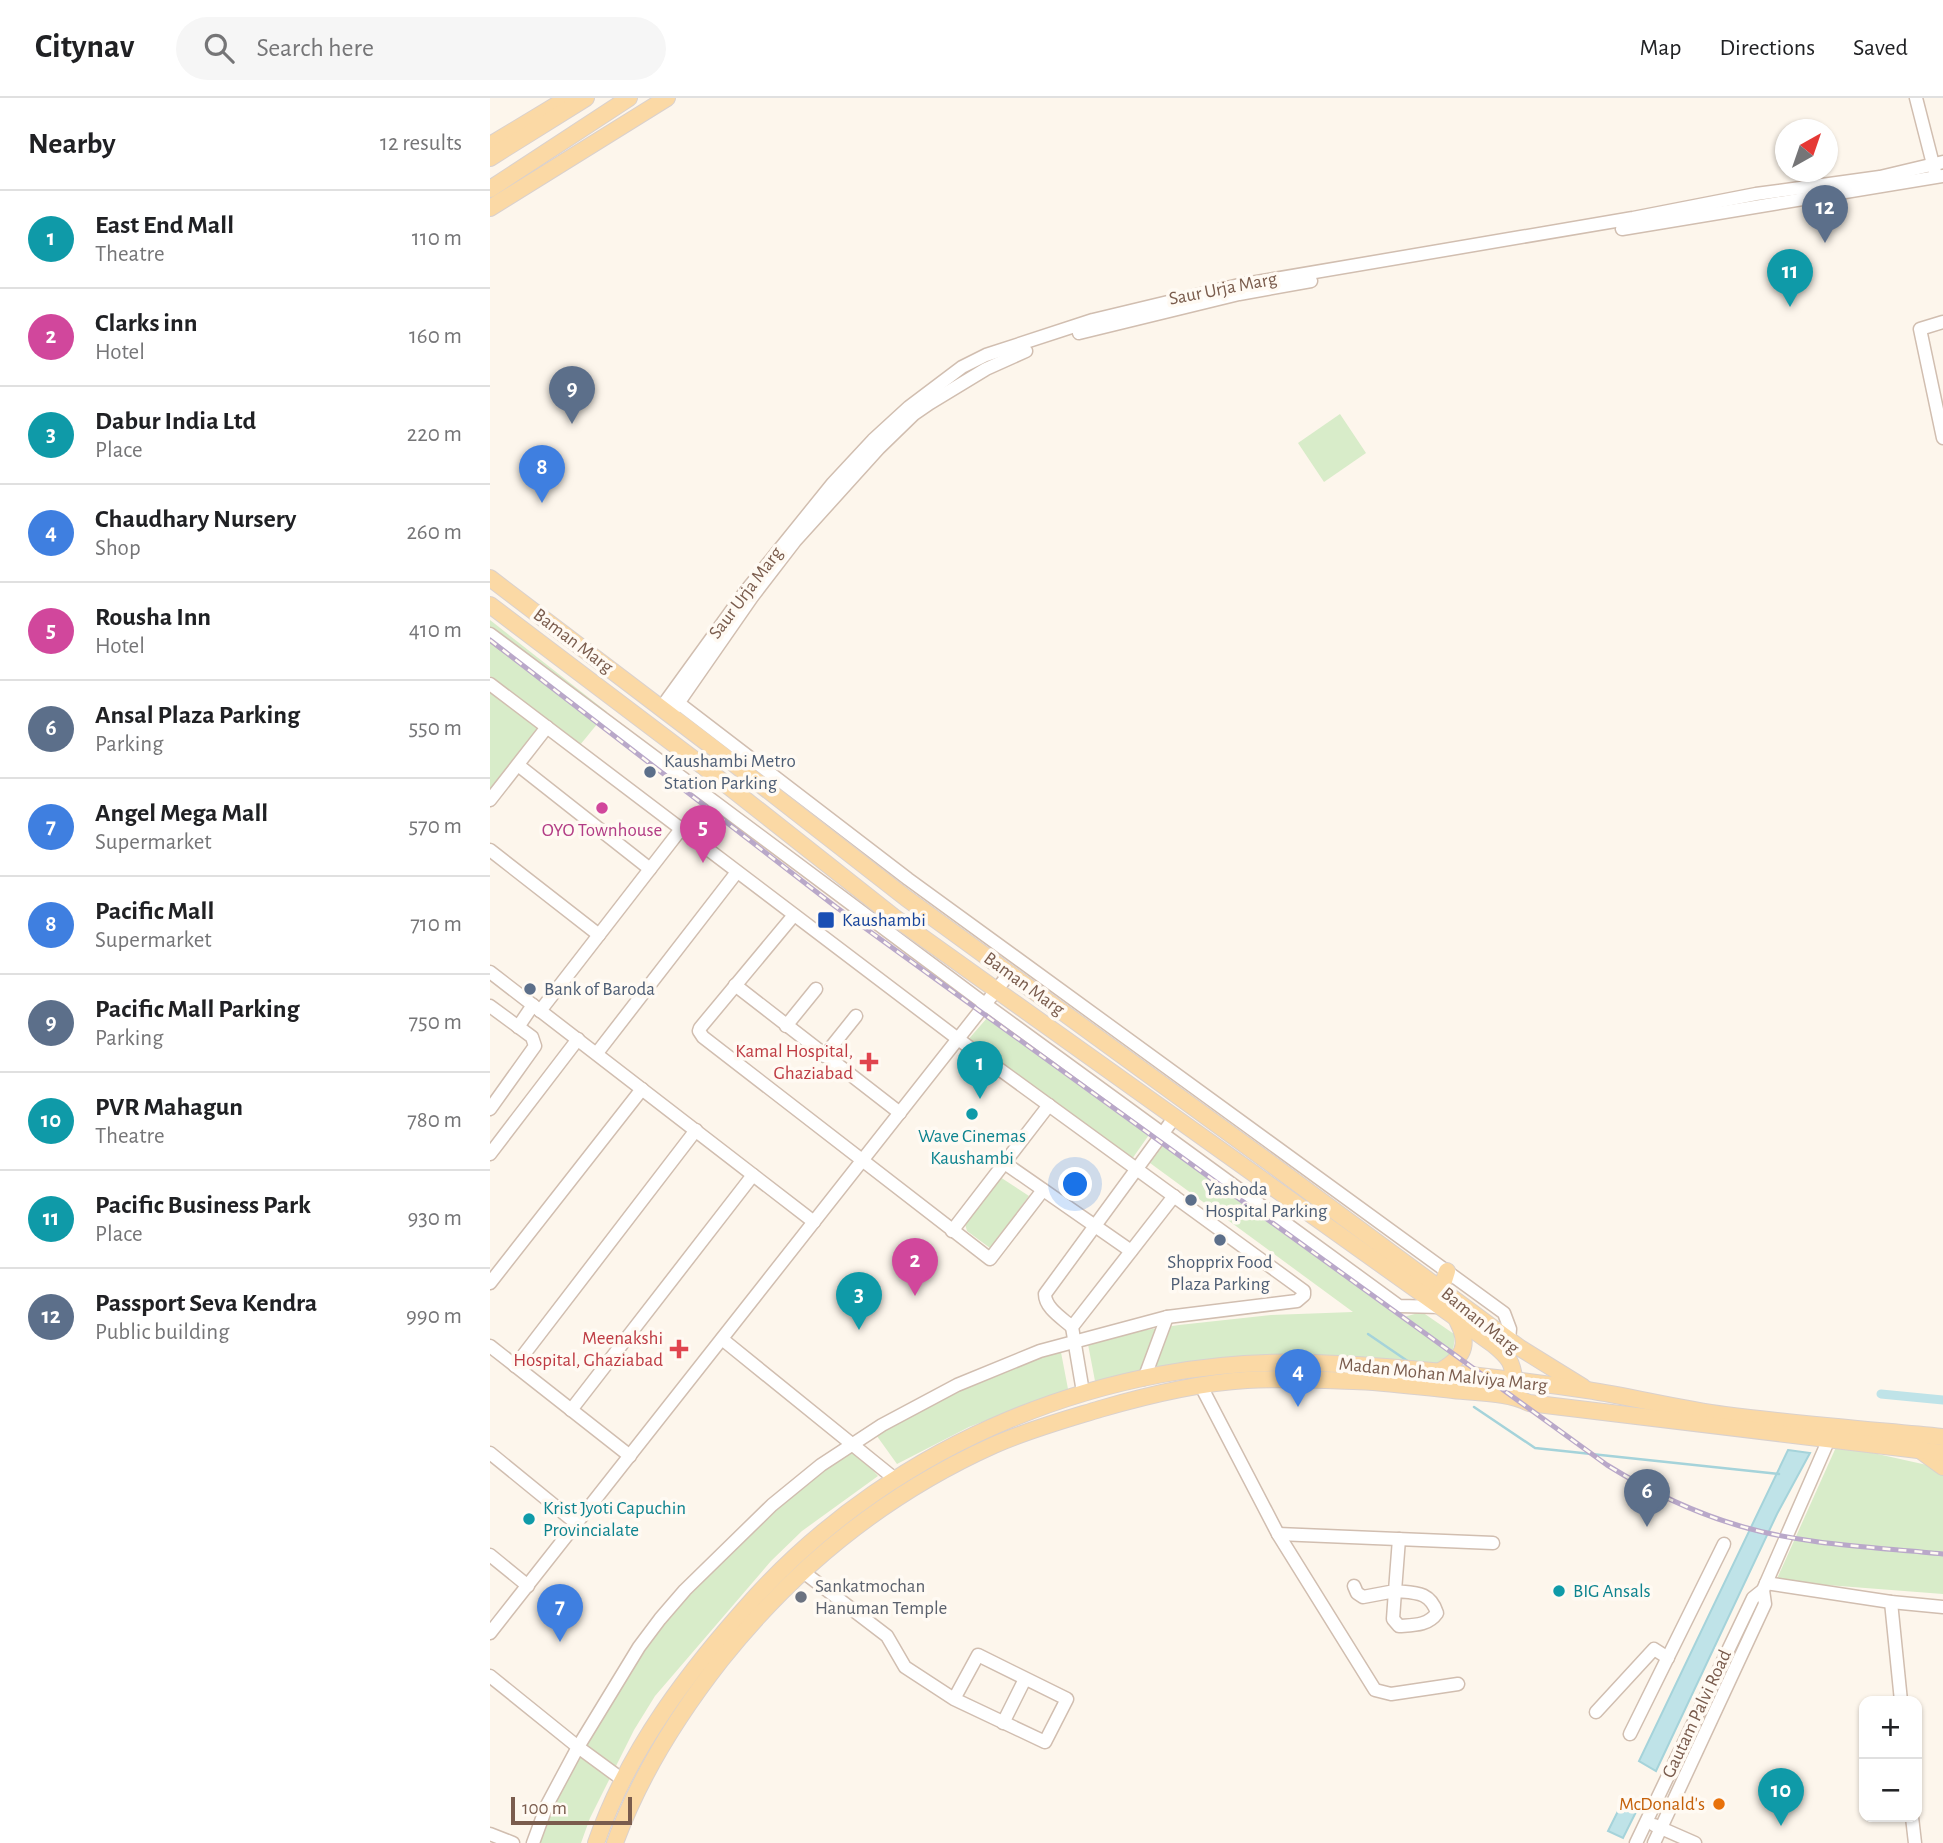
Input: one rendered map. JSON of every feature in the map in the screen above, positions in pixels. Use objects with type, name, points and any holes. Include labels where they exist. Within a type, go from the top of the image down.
[{"type":"main road","points":[[490,145],[568,98]]},
{"type":"main road","points":[[490,159],[586,98]]},
{"type":"main road","points":[[490,189],[629,98]]},
{"type":"main road","points":[[490,208],[667,98]]},
{"type":"main road","name":"Baman Marg","points":[[490,578],[670,706],[783,802],[905,898],[1515,1344],[1527,1369],[1522,1391]]},
{"type":"main road","name":"Baman Marg","points":[[490,605],[894,917],[1507,1356],[1522,1391]]},
{"type":"main road","points":[[769,819],[783,802]]},
{"type":"main road","points":[[787,833],[800,815]]},
{"type":"main road","points":[[1202,1137],[1220,1127],[1232,1159]]},
{"type":"main road","points":[[1270,1163],[1281,1149]]},
{"type":"main road","points":[[1441,1290],[1447,1271]]},
{"type":"main road","points":[[1437,1373],[1453,1363],[1464,1349],[1464,1333],[1457,1319]]},
{"type":"main road","points":[[1515,1344],[1588,1391]]},
{"type":"main road","name":"Madan Mohan Malviya Marg","points":[[615,1843],[643,1780],[732,1634],[773,1578],[814,1538],[895,1479],[968,1438],[1083,1392],[1144,1379],[1246,1363],[1368,1365],[1437,1373],[1522,1391],[1829,1439],[1943,1453]]},
{"type":"main road","name":"Madan Mohan Malviya Marg","points":[[596,1843],[622,1780],[676,1692],[732,1634],[869,1515],[934,1474],[996,1444],[1130,1400],[1200,1385],[1246,1380],[1348,1381],[1522,1391],[1588,1391],[1723,1415],[1943,1437]]},
{"type":"main road","points":[[1009,1420],[1017,1436]]},
{"type":"main road","points":[[1919,1450],[1943,1467]]},
{"type":"street","points":[[1916,98],[1939,170]]},
{"type":"street","name":"Saur Urja Marg","points":[[670,706],[790,534],[873,440],[917,400],[962,367],[986,355],[1094,320],[1149,310],[1239,285],[1702,210],[1756,194],[1939,170]]},
{"type":"street","points":[[1943,322],[1920,329],[1943,439]]},
{"type":"street","points":[[490,634],[985,1004],[1399,1306],[1441,1307]]},
{"type":"street","points":[[490,684],[958,1039],[1302,1288],[1304,1295],[1297,1301],[1167,1317],[1074,1334],[957,1385],[852,1443],[772,1505],[685,1590],[639,1647],[578,1747],[547,1805],[533,1843]]},
{"type":"street","points":[[670,706],[1504,1313],[1515,1344]]},
{"type":"street","points":[[490,800],[547,727]]},
{"type":"street","points":[[518,765],[650,869]]},
{"type":"street","points":[[518,1027],[598,935],[681,829]]},
{"type":"street","points":[[490,850],[598,935]]},
{"type":"street","points":[[597,1053],[737,872]]},
{"type":"street","points":[[794,915],[700,1028],[701,1035],[990,1259],[1043,1190]]},
{"type":"street","points":[[490,972],[814,1222]]},
{"type":"street","points":[[490,1633],[1009,974]]},
{"type":"street","points":[[735,985],[900,1113]]},
{"type":"street","points":[[786,1026],[816,989]]},
{"type":"street","points":[[490,1006],[535,1042],[534,1049],[490,1109]]},
{"type":"street","points":[[824,1056],[856,1016]]},
{"type":"street","points":[[490,1154],[578,1039]]},
{"type":"street","points":[[490,1283],[642,1089]]},
{"type":"street","points":[[952,1231],[1049,1105]]},
{"type":"street","points":[[1083,1392],[1074,1334],[1049,1306],[1045,1294],[1174,1118]]},
{"type":"street","points":[[515,1366],[696,1130]]},
{"type":"street","points":[[1006,1164],[1131,1251]]},
{"type":"street","points":[[570,1410],[753,1175]]},
{"type":"street","points":[[1074,1334],[1131,1251],[1174,1196]]},
{"type":"street","points":[[1144,1379],[1167,1317]]},
{"type":"street","points":[[722,1339],[895,1479]]},
{"type":"street","points":[[490,1346],[630,1456]]},
{"type":"street","points":[[1200,1385],[1278,1534],[1376,1690],[1391,1693],[1458,1684]]},
{"type":"street","name":"Gautam Palvi Road","points":[[1636,1843],[1753,1598],[1764,1586],[1829,1439]]},
{"type":"street","points":[[490,1453],[577,1524]]},
{"type":"street","points":[[1278,1534],[1493,1543]]},
{"type":"street","points":[[1354,1586],[1357,1593],[1363,1597],[1395,1591],[1399,1539]]},
{"type":"street","points":[[1630,1734],[1724,1544]]},
{"type":"street","points":[[490,1555],[528,1586]]},
{"type":"street","points":[[802,1571],[887,1636],[905,1667],[954,1699],[1003,1723],[1045,1742],[1066,1699],[978,1655],[954,1699]]},
{"type":"street","points":[[1764,1586],[1943,1607]]},
{"type":"street","name":"Gautam Palvi Road","points":[[1654,1843],[1765,1604],[1764,1586]]},
{"type":"street","points":[[1891,1602],[1900,1696]]},
{"type":"street","points":[[1596,1712],[1654,1649],[1668,1658]]},
{"type":"street","points":[[490,1676],[622,1780]]},
{"type":"street","points":[[1003,1723],[1025,1679]]},
{"type":"street","points":[[1646,1821],[1695,1843]]},
{"type":"street","points":[[1913,1822],[1915,1843]]},
{"type":"street","points":[[490,1834],[513,1843]]},
{"type":"green space","points":[[1340,414],[1366,453],[1324,482],[1298,443]]},
{"type":"green space","points":[[490,620],[607,712],[580,745],[490,676]]},
{"type":"green space","points":[[490,685],[541,724],[490,789]]},
{"type":"green space","points":[[987,1018],[1151,1132],[1132,1159],[967,1041]]},
{"type":"green space","points":[[1165,1143],[1400,1318],[1422,1312],[1454,1334],[1450,1355],[1443,1361],[1430,1365],[1327,1356],[1241,1357],[1178,1365],[1095,1381],[1087,1339],[1271,1315],[1353,1312],[1150,1163]]},
{"type":"green space","points":[[1000,1177],[1029,1196],[990,1248],[967,1231],[965,1224]]},
{"type":"green space","points":[[1060,1347],[1068,1389],[969,1427],[897,1464],[874,1432],[1011,1365]]},
{"type":"green space","points":[[1837,1445],[1927,1465],[1943,1474],[1943,1594],[1776,1581]]},
{"type":"green space","points":[[851,1446],[878,1476],[802,1531],[771,1561],[655,1696],[634,1730],[590,1818],[581,1843],[537,1843],[580,1749],[620,1675],[690,1587],[773,1504]]},
{"type":"water","points":[[1788,1450],[1810,1453],[1777,1514],[1656,1771],[1639,1761]]},
{"type":"water","points":[[1621,1805],[1636,1812],[1623,1838],[1608,1831]]},
{"type":"waterway","points":[[1368,1334],[1409,1362]]},
{"type":"waterway","points":[[1881,1394],[1943,1400]]},
{"type":"waterway","points":[[1474,1407],[1535,1448],[1779,1474]]},
{"type":"railway","points":[[490,640],[836,907],[1607,1465],[1671,1500],[1740,1526],[1815,1541],[1943,1554]]},
{"type":"place","name":"Passport Seva Kendra","points":[[1825,243]]},
{"type":"place","name":"Pacific Business Park","points":[[1790,307]]},
{"type":"place","name":"Pacific Mall Parking","points":[[572,424]]},
{"type":"place","name":"Pacific Mall","points":[[542,503]]},
{"type":"place","name":"Kaushambi Metro Station Parking","points":[[650,772]]},
{"type":"place","name":"OYO Townhouse","points":[[602,808]]},
{"type":"place","name":"Rousha Inn","points":[[703,863]]},
{"type":"place","name":"Kaushambi","points":[[826,920]]},
{"type":"place","name":"Bank of Baroda","points":[[530,989]]},
{"type":"place","name":"Kamal Hospital, Ghaziabad","points":[[869,1062]]},
{"type":"place","name":"East End Mall","points":[[980,1099]]},
{"type":"place","name":"Wave Cinemas Kaushambi","points":[[972,1114]]},
{"type":"place","name":"Yashoda Hospital Parking","points":[[1191,1200]]},
{"type":"place","name":"Shopprix Food Plaza Parking","points":[[1220,1240]]},
{"type":"place","name":"Clarks inn","points":[[915,1296]]},
{"type":"place","name":"Dabur India Ltd","points":[[859,1330]]},
{"type":"place","name":"Meenakshi Hospital, Ghaziabad","points":[[679,1349]]},
{"type":"place","name":"Chaudhary Nursery","points":[[1298,1407]]},
{"type":"place","name":"Krist Jyoti Capuchin Provincialate","points":[[529,1519]]},
{"type":"place","name":"Ansal Plaza Parking","points":[[1647,1527]]},
{"type":"place","name":"BIG Ansals","points":[[1559,1591]]},
{"type":"place","name":"Sankatmochan Hanuman Temple","points":[[801,1597]]},
{"type":"place","name":"Angel Mega Mall","points":[[560,1642]]},
{"type":"place","name":"McDonald's","points":[[1719,1804]]},
{"type":"place","name":"PVR Mahagun","points":[[1781,1826]]}]
